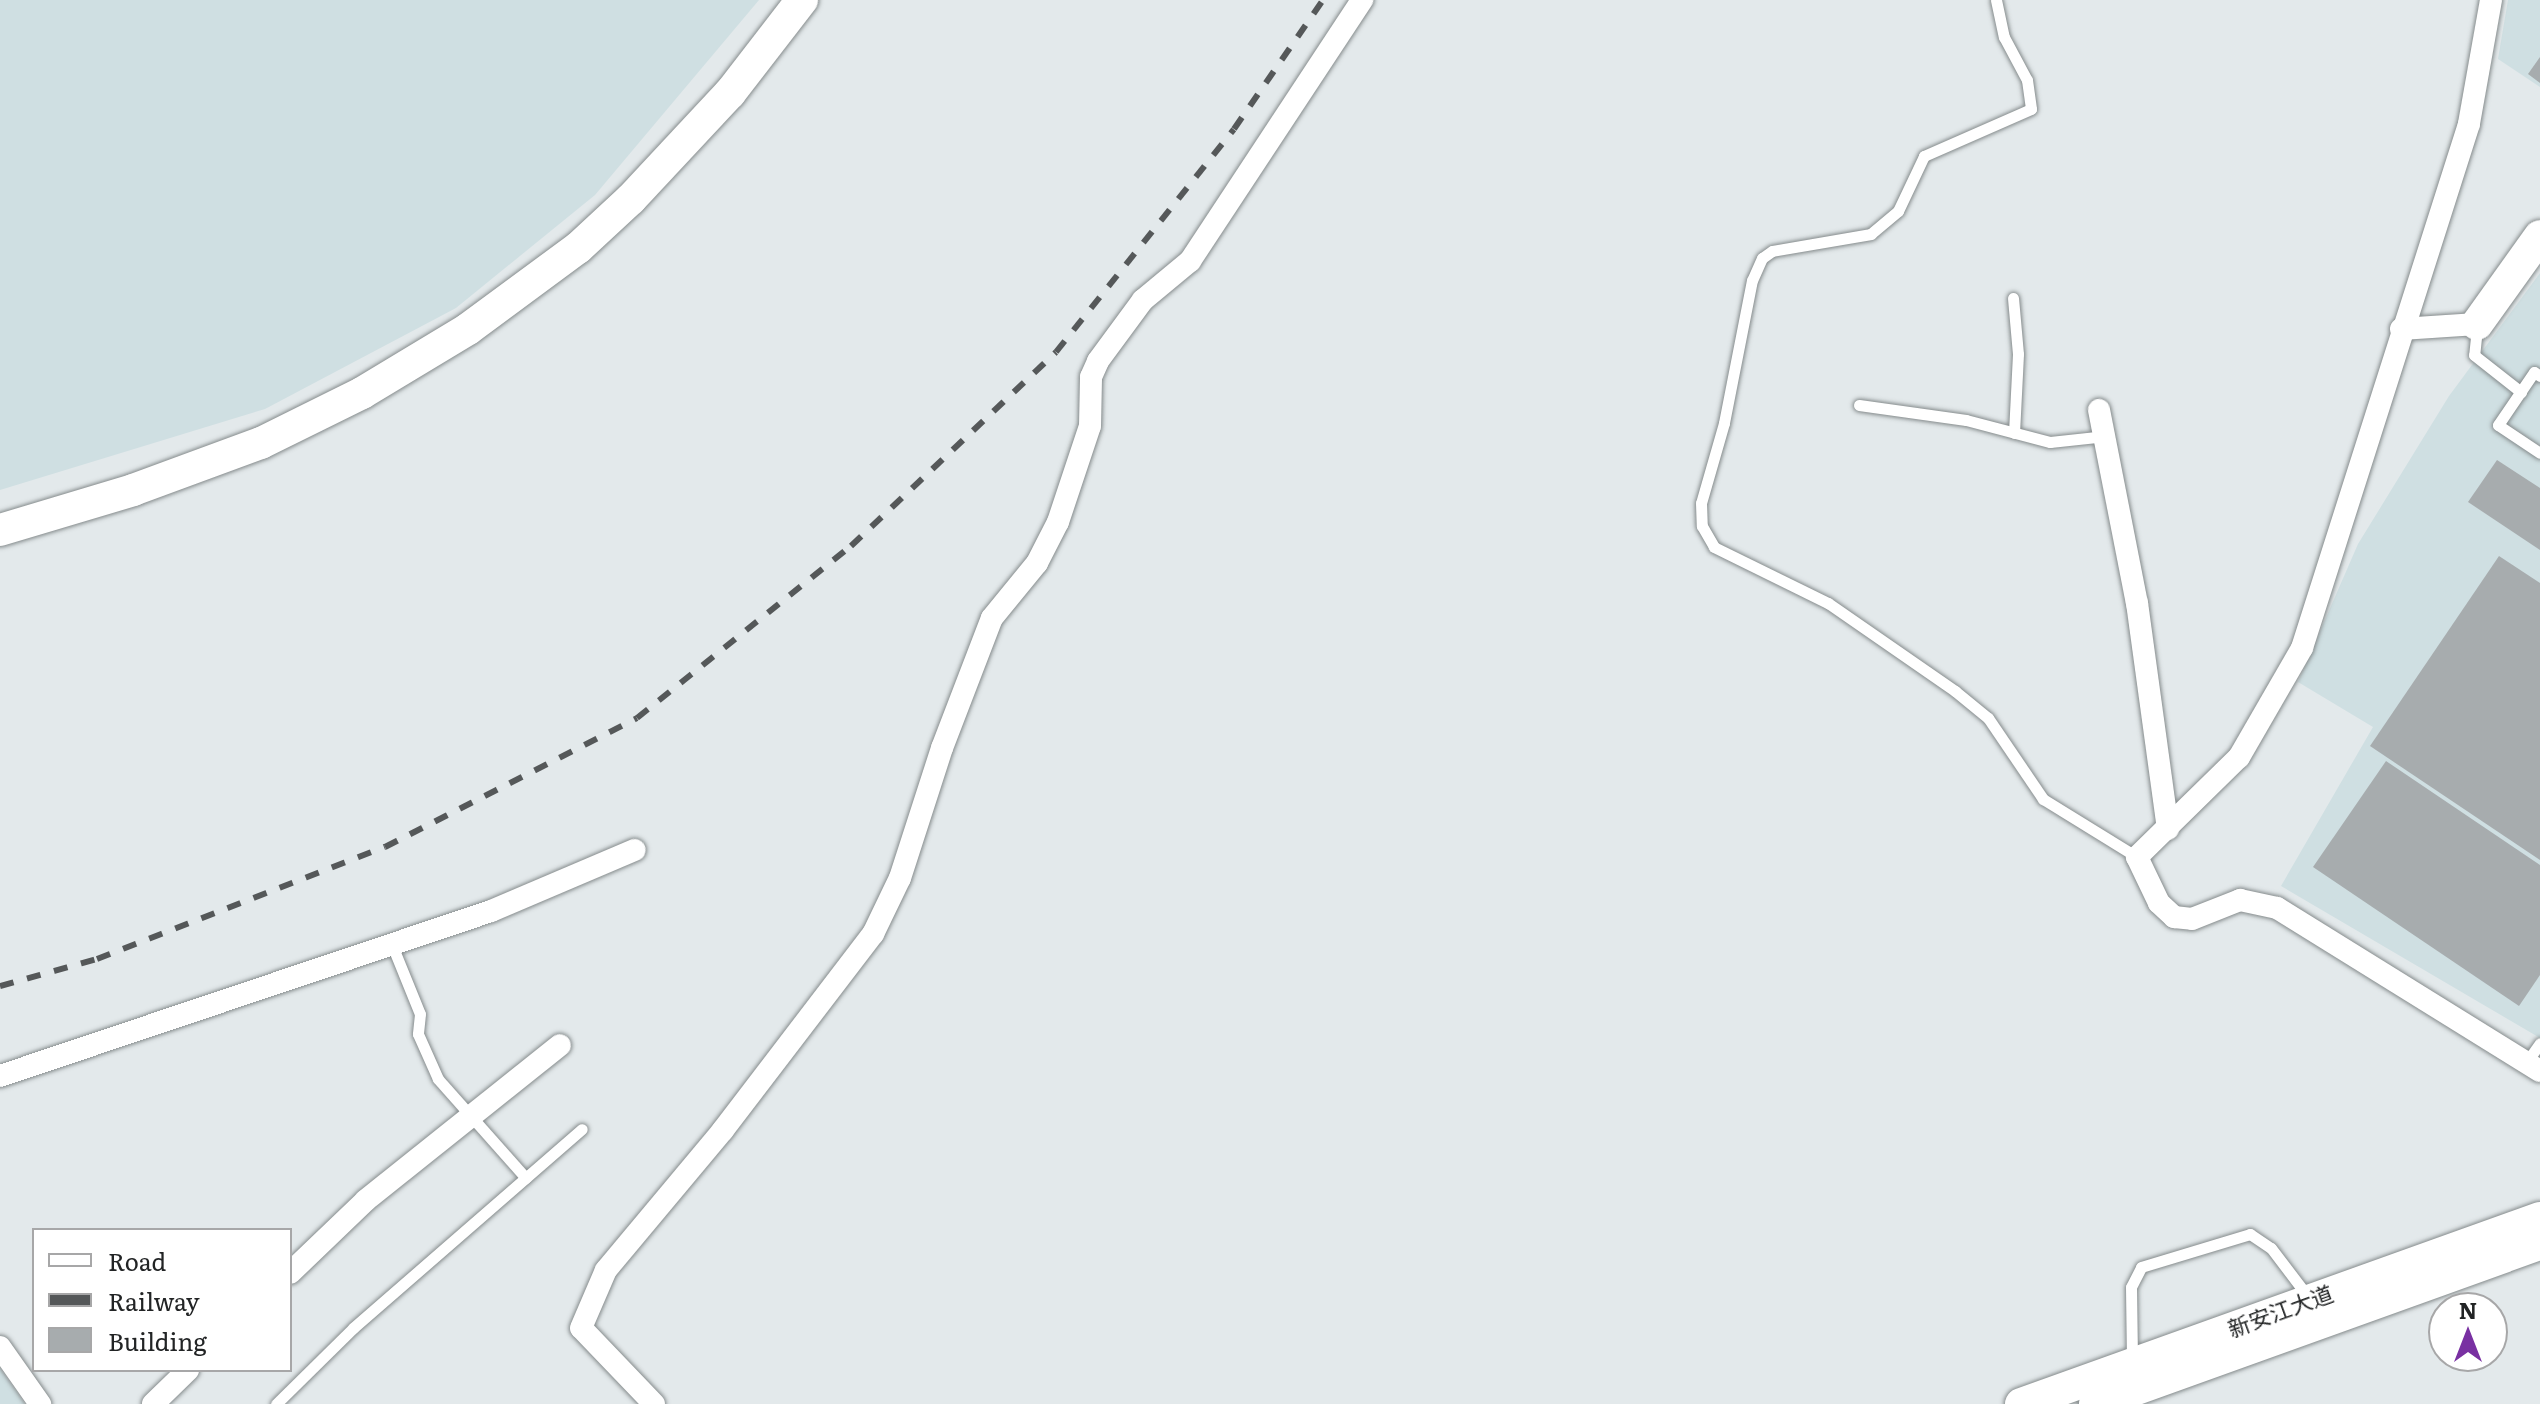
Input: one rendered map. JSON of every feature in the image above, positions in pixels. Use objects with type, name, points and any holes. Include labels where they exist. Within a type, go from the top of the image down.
[{"type":"street","points":[[0,530],[133,490],[261,443],[362,393],[468,329],[578,248],[631,199],[730,93],[802,0]]},
{"type":"street","points":[[654,1404],[581,1328],[606,1270],[723,1130],[873,934],[900,878],[992,618],[1037,563],[1058,522],[1090,426],[1091,377],[1098,361],[1143,300],[1190,261],[1362,0]]},
{"type":"street","points":[[2491,0],[2469,124],[2289,677],[2230,769],[2137,857],[2159,903],[2174,917],[2192,919],[2240,900],[2277,908],[2533,1067]]},
{"type":"street","points":[[2401,329],[2477,324],[2540,236]]},
{"type":"street","points":[[2099,410],[2163,762],[2168,829]]},
{"type":"street","points":[[0,1076],[491,911],[635,850]]},
{"type":"street","points":[[292,1271],[366,1200],[560,1045]]},
{"type":"street","name":"新安江大道","points":[[2021,1404],[2540,1218]]},
{"type":"street","name":"新安江大道","points":[[2095,1404],[2540,1244]]},
{"type":"street","points":[[0,1347],[40,1404]]},
{"type":"street","points":[[153,1404],[186,1372]]},
{"type":"lane","points":[[1996,0],[2004,37],[2027,80],[2031,109],[1924,156],[1898,211],[1871,234],[1772,251],[1762,258],[1752,280],[1724,423],[1701,503],[1702,526],[1714,547],[1828,603],[1955,691],[1988,718],[2043,799],[2137,857]]},
{"type":"lane","points":[[2013,298],[2018,354],[2014,433]]},
{"type":"lane","points":[[2477,324],[2474,355],[2521,392]]},
{"type":"lane","points":[[2540,376],[2534,372],[2498,425],[2540,453]]},
{"type":"lane","points":[[1859,405],[2050,442],[2106,436]]},
{"type":"lane","points":[[392,945],[420,1014],[418,1034],[438,1079],[526,1178]]},
{"type":"lane","points":[[2533,1067],[2540,1043]]},
{"type":"lane","points":[[276,1404],[353,1328],[582,1129]]},
{"type":"lane","points":[[2132,1364],[2131,1287],[2141,1267],[2250,1234],[2271,1248],[2310,1299]]},
{"type":"shaded area","points":[[0,0],[759,0],[595,195],[456,308],[265,409],[0,490]]},
{"type":"shaded area","points":[[2508,0],[2540,0],[2540,87],[2498,59]]},
{"type":"shaded area","points":[[2540,273],[2540,1038],[2281,886],[2373,727],[2298,682],[2358,544],[2449,396]]},
{"type":"shaded area","points":[[0,1368],[25,1404],[0,1404]]},
{"type":"building","points":[[2540,57],[2540,83],[2528,74]]},
{"type":"building","points":[[2497,460],[2540,488],[2540,550],[2468,502]]},
{"type":"building","points":[[2499,556],[2540,583],[2540,860],[2370,746]]},
{"type":"building","points":[[2386,761],[2540,865],[2540,975],[2519,1006],[2313,867]]},
{"type":"railway","points":[[0,986],[97,959],[385,847],[637,718],[851,546],[1056,352],[1234,129],[1323,0]]}]
